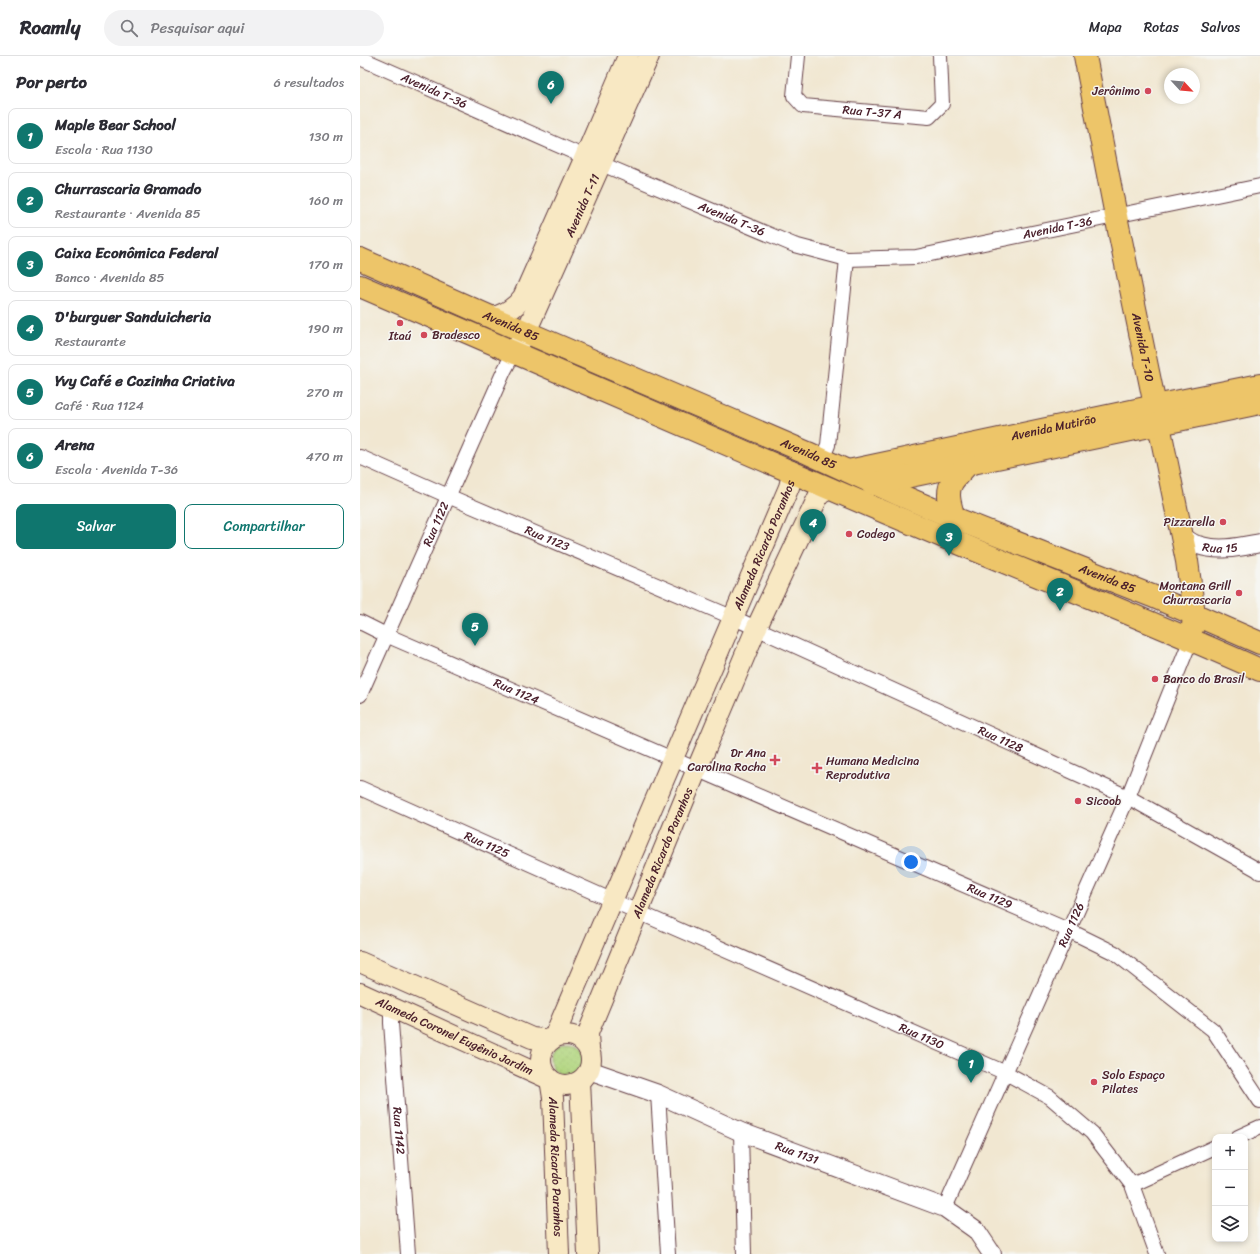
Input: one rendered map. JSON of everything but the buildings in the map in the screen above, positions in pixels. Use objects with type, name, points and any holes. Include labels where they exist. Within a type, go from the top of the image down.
[{"type":"main road","name":"Avenida T-11","points":[[513,354],[526,332],[593,160],[628,56]]},
{"type":"main road","name":"Avenida T-11","points":[[493,318],[510,311],[523,297],[593,160],[649,56]]},
{"type":"main road","name":"Avenida T-10","points":[[1085,56],[1121,215],[1157,415],[1187,561],[1194,614],[1191,639]]},
{"type":"main road","name":"Avenida 85","points":[[360,259],[493,318],[822,459],[954,518],[1152,596],[1260,643]]},
{"type":"main road","name":"Avenida 85","points":[[360,286],[513,354],[875,508],[1191,639],[1260,670]]},
{"type":"main road","points":[[493,318],[513,354]]},
{"type":"main road","name":"Avenida Mutirão","points":[[563,375],[583,368],[859,486],[876,484],[968,464],[1157,415],[1260,385]]},
{"type":"main road","name":"Avenida Mutirão","points":[[848,471],[1157,415],[1260,403]]},
{"type":"main road","points":[[954,518],[950,503],[950,487],[952,482],[968,464]]},
{"type":"main road","name":"Alameda Ricardo Paranhos","points":[[553,1038],[613,901],[672,758],[734,618],[789,487],[791,471]]},
{"type":"main road","name":"Alameda Ricardo Paranhos","points":[[589,1050],[588,1033],[756,629],[820,495],[830,488]]},
{"type":"main road","points":[[1152,596],[1168,593],[1175,588],[1180,581],[1187,561]]},
{"type":"main road","points":[[360,962],[532,1038],[553,1038],[562,1035],[574,1036],[585,1043],[591,1057],[591,1064],[584,1076],[570,1085],[559,1084],[550,1079],[543,1070],[541,1059],[544,1048],[553,1038]]},
{"type":"main road","name":"Alameda Coronel Eugênio Jardim","points":[[360,993],[550,1079]]},
{"type":"main road","points":[[584,1076],[588,1254]]},
{"type":"main road","name":"Alameda Ricardo Paranhos","points":[[550,1079],[553,1098],[559,1254]]},
{"type":"street","name":"Rua T-37 A","points":[[798,56],[794,96],[803,106],[929,117],[942,104],[940,56]]},
{"type":"street","name":"Avenida T-36","points":[[360,58],[593,160],[794,245],[847,259],[916,257],[1260,186]]},
{"type":"street","points":[[822,459],[828,445],[847,259]]},
{"type":"street","name":"Rua 1122","points":[[360,695],[504,371],[513,354]]},
{"type":"street","name":"Rua 1123","points":[[360,457],[734,618]]},
{"type":"street","name":"Rua 15","points":[[1182,536],[1197,545],[1216,549],[1240,547],[1260,543]]},
{"type":"street","name":"Rua 1128","points":[[734,618],[1128,797],[1260,872]]},
{"type":"street","name":"Rua 1124","points":[[360,622],[386,635],[672,758]]},
{"type":"street","name":"Rua 1126","points":[[945,1208],[1128,797],[1191,639]]},
{"type":"street","name":"Rua 1129","points":[[672,758],[1068,930],[1115,953],[1213,1030],[1260,1100]]},
{"type":"street","name":"Rua 1125","points":[[360,788],[613,901]]},
{"type":"street","name":"Rua 1130","points":[[613,901],[1006,1073],[1050,1097],[1092,1132],[1132,1184],[1157,1254]]},
{"type":"street","name":"Rua 1142","points":[[391,1007],[408,1254]]},
{"type":"street","name":"Rua 1131","points":[[584,1076],[658,1094],[741,1132],[945,1208],[976,1230],[992,1254]]},
{"type":"street","points":[[658,1094],[668,1254]]},
{"type":"street","points":[[1245,1134],[1260,1127]]},
{"type":"street","points":[[741,1132],[744,1254]]},
{"type":"street","points":[[1132,1184],[1212,1148]]},
{"type":"green space","points":[[564,1042],[570,1042],[574,1043],[581,1049],[584,1059],[583,1066],[577,1073],[570,1076],[564,1076],[560,1075],[553,1069],[550,1062],[550,1056],[551,1052],[557,1045]]},
{"type":"place","name":"Jerônimo","points":[[1148,91]]},
{"type":"place","name":"Arena","points":[[551,104]]},
{"type":"place","name":"Itaú","points":[[400,323]]},
{"type":"place","name":"Bradesco","points":[[424,335]]},
{"type":"place","name":"Pizzarella","points":[[1223,522]]},
{"type":"place","name":"Codego","points":[[849,534]]},
{"type":"place","name":"D'burguer Sanduicheria","points":[[813,542]]},
{"type":"place","name":"Caixa Econômica Federal","points":[[949,556]]},
{"type":"place","name":"Montana Grill Churrascaria","points":[[1239,593]]},
{"type":"place","name":"Churrascaria Gramado","points":[[1060,611]]},
{"type":"place","name":"Yvy Café e Cozinha Criativa","points":[[475,646]]},
{"type":"place","name":"Banco do Brasil","points":[[1155,679]]},
{"type":"place","name":"Dr Ana Carolina Rocha","points":[[775,760]]},
{"type":"place","name":"Humana Medicina Reprodutiva","points":[[817,768]]},
{"type":"place","name":"Sicoob","points":[[1078,801]]},
{"type":"place","name":"Solo Espaço Pilates","points":[[1094,1082]]},
{"type":"place","name":"Maple Bear School","points":[[971,1083]]}]
